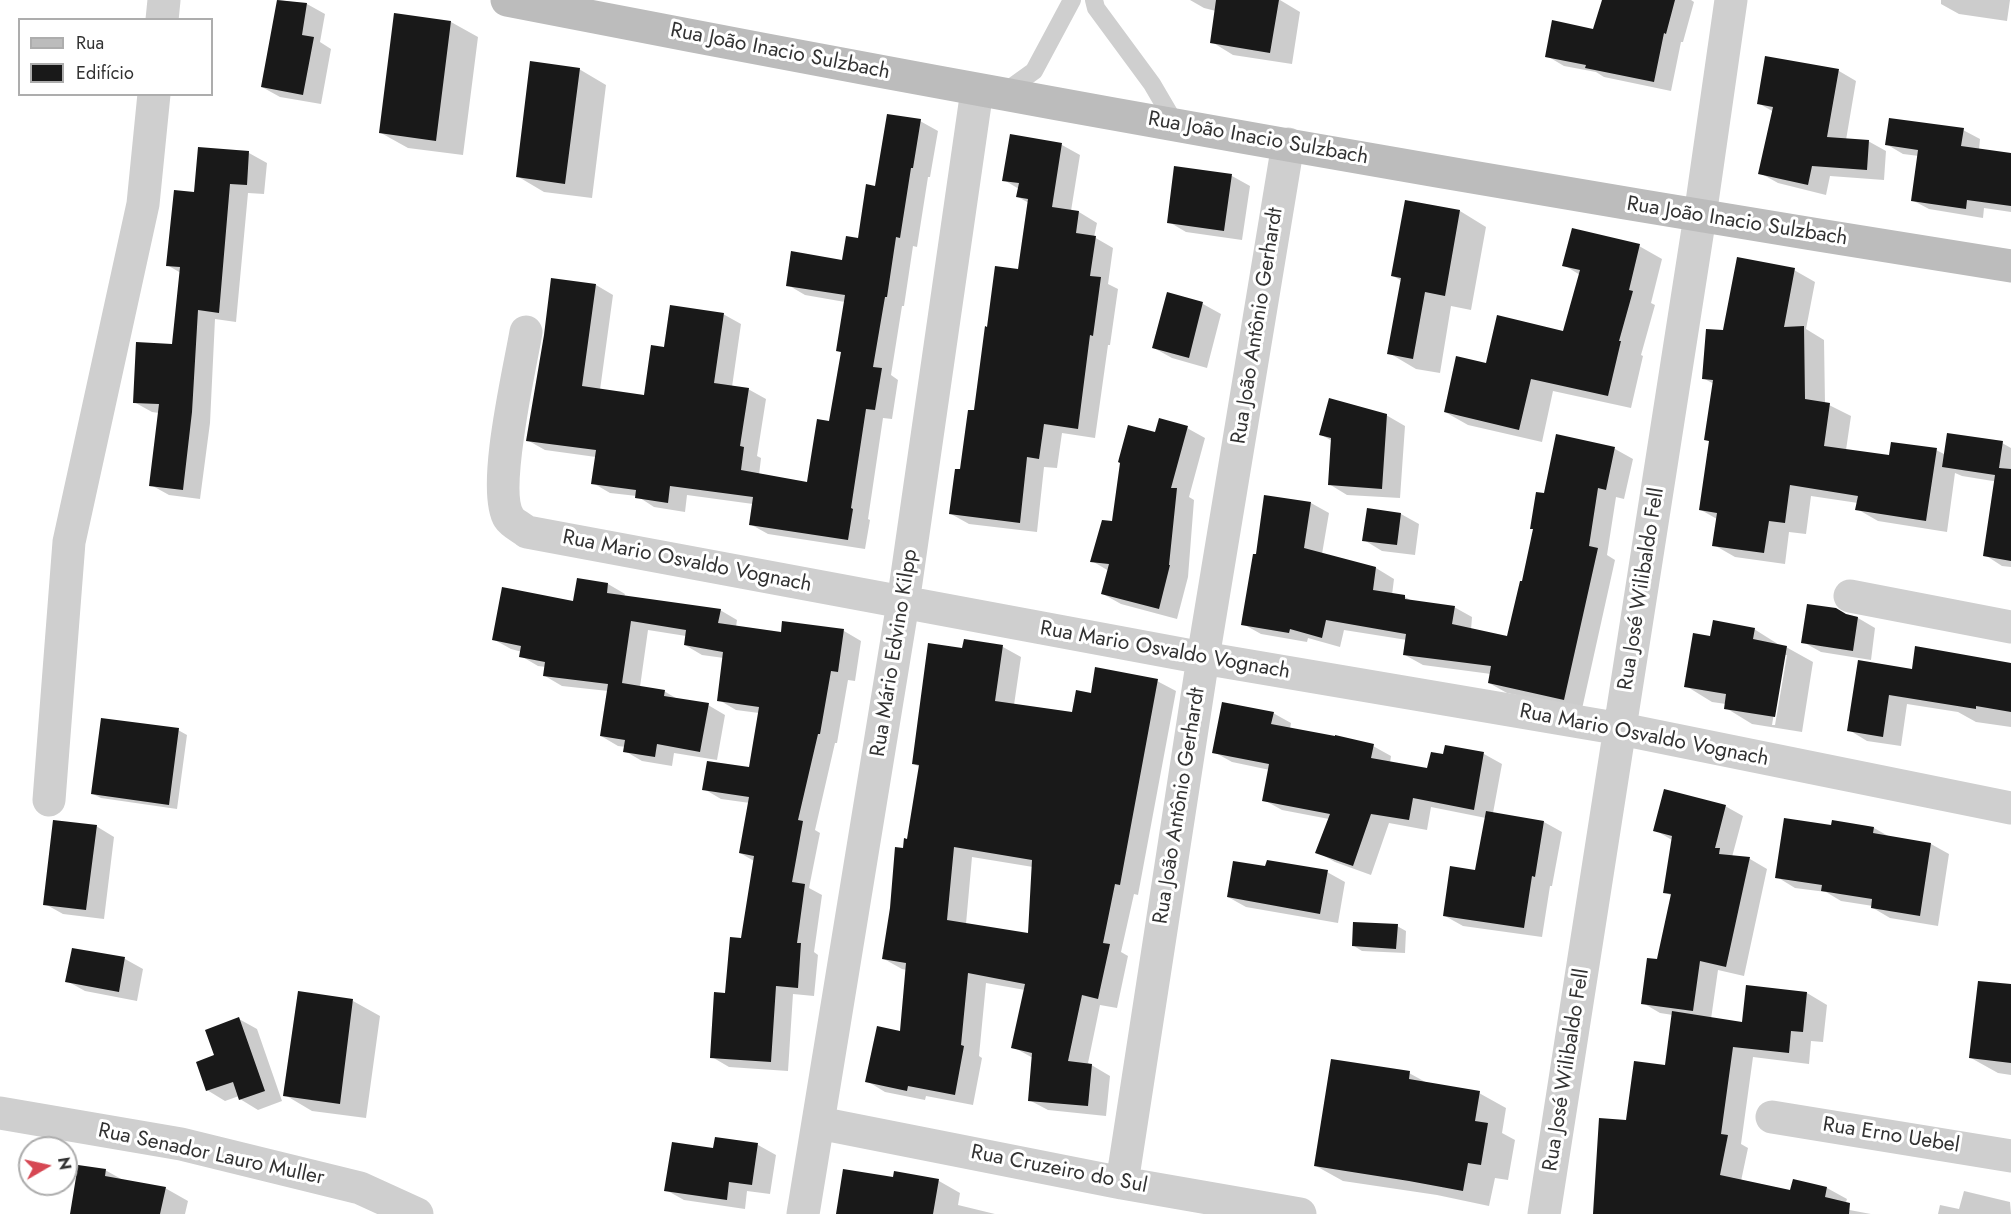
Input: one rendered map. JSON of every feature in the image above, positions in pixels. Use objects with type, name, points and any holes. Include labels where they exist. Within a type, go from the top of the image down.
[{"type":"street","points":[[162,18],[164,0]]},
{"type":"street","name":"Rua João Inacio Sulzbach","points":[[507,0],[559,5],[989,92],[1700,216],[2011,266]]},
{"type":"street","name":"Rua José Wilibaldo Fell","points":[[1544,1214],[1621,729],[1731,0]]},
{"type":"street","name":"Rua Mário Edvino Kilpp","points":[[803,1214],[989,92]]},
{"type":"street","points":[[49,800],[69,542],[143,204],[154,96]]},
{"type":"street","name":"Rua João Antônio Gerhardt","points":[[1122,1183],[1203,658],[1288,144]]},
{"type":"street","name":"Rua Mario Osvaldo Vognach","points":[[526,332],[503,467],[502,494],[509,518],[527,532],[1203,658],[1621,729],[2011,808]]},
{"type":"street","points":[[1850,596],[2011,627]]},
{"type":"street","name":"Rua Senador Lauro Muller","points":[[0,1113],[181,1144],[215,1152],[360,1188],[417,1214]]},
{"type":"street","name":"Rua Erno Uebel","points":[[1772,1117],[2011,1156]]},
{"type":"street","name":"Rua Cruzeiro do Sul","points":[[819,1123],[1122,1183],[1300,1214]]},
{"type":"lane","points":[[989,92],[1034,71],[1072,0]]},
{"type":"lane","points":[[1094,0],[1096,8],[1152,84],[1176,125]]},
{"type":"building","points":[[277,0],[307,3],[302,35],[314,37],[303,95],[261,87]]},
{"type":"building","points":[[1216,0],[1279,0],[1270,53],[1210,43]]},
{"type":"building","points":[[1602,0],[1675,0],[1666,34],[1664,33],[1654,82],[1545,57],[1552,20],[1593,29]]},
{"type":"building","points":[[394,13],[451,21],[436,141],[379,133]]},
{"type":"building","points":[[1765,56],[1839,69],[1827,137],[1869,140],[1867,170],[1812,166],[1808,185],[1758,174],[1773,107],[1757,104]]},
{"type":"building","points":[[530,61],[580,68],[565,184],[516,177]]},
{"type":"building","points":[[887,114],[921,119],[900,238],[896,237],[887,297],[885,297],[873,367],[882,368],[875,410],[866,409],[848,540],[749,525],[753,497],[670,486],[668,503],[635,498],[636,490],[591,484],[596,450],[526,441],[551,278],[596,284],[582,386],[644,395],[651,345],[664,347],[670,305],[724,313],[714,383],[749,388],[740,446],[744,447],[741,470],[807,482],[817,419],[829,421],[841,352],[836,351],[845,295],[786,286],[791,251],[842,260],[846,236],[858,238],[866,184],[875,186]]},
{"type":"building","points":[[1889,118],[1964,128],[1961,146],[2011,153],[2011,206],[1967,200],[1966,209],[1911,201],[1918,150],[1885,145]]},
{"type":"building","points":[[1010,134],[1062,143],[1052,207],[1079,211],[1076,233],[1096,236],[1090,276],[1101,277],[1093,336],[1090,335],[1078,429],[1044,424],[1039,459],[1027,457],[1020,523],[949,514],[955,469],[960,469],[968,410],[974,410],[995,266],[1018,269],[1028,199],[1016,197],[1019,183],[1002,181]]},
{"type":"building","points":[[198,147],[249,151],[247,185],[230,184],[219,313],[198,310],[192,412],[183,490],[149,486],[159,404],[133,403],[136,342],[172,344],[180,267],[166,266],[174,190],[194,192]]},
{"type":"building","points":[[1174,166],[1232,174],[1224,231],[1167,223]]},
{"type":"building","points":[[1405,200],[1460,210],[1445,296],[1425,292],[1413,359],[1387,354],[1401,278],[1391,276]]},
{"type":"building","points":[[1572,228],[1640,244],[1629,290],[1633,291],[1619,341],[1621,341],[1608,396],[1531,379],[1519,430],[1444,412],[1456,356],[1486,363],[1497,315],[1563,331],[1580,270],[1562,266]]},
{"type":"building","points":[[1737,257],[1795,268],[1784,327],[1804,326],[1805,399],[1830,403],[1824,446],[1889,455],[1891,442],[1937,448],[1926,521],[1855,510],[1858,496],[1790,485],[1785,523],[1769,521],[1764,553],[1712,546],[1717,513],[1699,510],[1709,441],[1704,440],[1713,380],[1702,379],[1706,329],[1723,330]]},
{"type":"building","points":[[1167,292],[1203,302],[1189,358],[1152,348]]},
{"type":"building","points":[[1329,398],[1387,414],[1382,489],[1328,485],[1331,438],[1319,435]]},
{"type":"building","points":[[1159,418],[1188,426],[1171,488],[1177,488],[1170,565],[1159,609],[1101,594],[1109,564],[1090,562],[1102,520],[1112,521],[1120,463],[1118,462],[1128,425],[1155,432]]},
{"type":"building","points":[[1947,433],[2003,441],[1999,468],[2011,469],[2011,561],[1983,556],[1995,475],[1942,467]]},
{"type":"building","points":[[1556,434],[1615,447],[1606,490],[1598,488],[1589,546],[1598,548],[1564,700],[1488,683],[1491,666],[1403,655],[1406,634],[1326,620],[1322,638],[1290,629],[1289,633],[1241,625],[1253,554],[1256,554],[1264,495],[1311,502],[1304,548],[1376,567],[1373,590],[1405,595],[1405,599],[1455,606],[1452,624],[1507,636],[1533,529],[1530,529],[1536,492],[1544,493]]},
{"type":"building","points":[[1367,508],[1401,513],[1397,545],[1362,541]]},
{"type":"building","points":[[577,578],[608,583],[607,593],[721,609],[718,623],[781,632],[782,621],[844,629],[838,672],[831,671],[820,734],[818,734],[798,820],[803,821],[792,882],[805,884],[797,943],[801,943],[798,988],[776,986],[771,1062],[710,1058],[714,992],[725,993],[730,937],[741,938],[754,856],[739,853],[749,797],[702,790],[707,761],[749,767],[759,707],[717,701],[723,652],[684,645],[686,630],[631,621],[622,683],[665,690],[664,696],[709,703],[700,752],[657,744],[655,757],[623,752],[625,740],[600,736],[608,684],[543,676],[545,662],[519,657],[521,646],[492,640],[502,587],[573,601]]},
{"type":"building","points":[[1807,604],[1836,608],[1858,617],[1853,651],[1801,643]]},
{"type":"building","points":[[1713,620],[1755,628],[1753,639],[1787,646],[1775,717],[1724,709],[1726,694],[1684,687],[1693,633],[1710,636]]},
{"type":"building","points":[[964,639],[1003,645],[995,701],[1072,712],[1076,690],[1091,693],[1095,667],[1158,679],[1120,885],[1115,884],[1103,943],[1110,944],[1098,999],[1082,995],[1068,1061],[1092,1064],[1088,1106],[1028,1101],[1032,1053],[1011,1048],[1025,984],[968,973],[961,1045],[964,1046],[955,1095],[908,1086],[907,1091],[865,1082],[877,1026],[900,1031],[906,963],[882,959],[890,908],[895,847],[903,848],[904,838],[907,839],[919,765],[912,764],[928,643],[962,648]],"holes":[[[954,847],[1032,860],[1028,933],[947,920]]]},
{"type":"building","points":[[1915,646],[2011,663],[2011,712],[1976,706],[1976,709],[1889,695],[1883,737],[1847,731],[1858,660],[1912,669]]},
{"type":"building","points":[[1222,702],[1274,712],[1271,724],[1374,744],[1371,758],[1427,768],[1431,752],[1443,754],[1445,745],[1484,752],[1474,810],[1413,798],[1409,820],[1371,814],[1353,866],[1315,853],[1330,814],[1262,801],[1269,764],[1212,753]]},
{"type":"building","points":[[101,718],[179,728],[169,805],[91,794]]},
{"type":"building","points":[[1664,789],[1726,805],[1715,848],[1720,848],[1719,854],[1750,857],[1726,967],[1700,961],[1693,1011],[1641,1004],[1647,958],[1657,959],[1671,894],[1663,893],[1672,836],[1653,831]]},
{"type":"building","points":[[1486,811],[1544,821],[1524,928],[1443,916],[1450,866],[1475,870]]},
{"type":"building","points":[[1784,818],[1831,825],[1832,820],[1874,827],[1873,833],[1931,843],[1920,916],[1871,908],[1872,899],[1821,891],[1822,885],[1775,878]]},
{"type":"building","points":[[53,820],[97,825],[86,910],[43,905]]},
{"type":"building","points":[[1267,860],[1328,870],[1320,914],[1227,897],[1233,861],[1265,866]]},
{"type":"building","points":[[1353,922],[1398,924],[1396,949],[1352,946]]},
{"type":"building","points":[[72,948],[125,957],[119,992],[65,982]]},
{"type":"building","points":[[1978,981],[2011,984],[2011,1063],[1969,1058]]},
{"type":"building","points":[[1746,985],[1807,992],[1803,1032],[1791,1031],[1789,1053],[1733,1047],[1721,1134],[1728,1135],[1720,1175],[1790,1190],[1793,1179],[1827,1187],[1825,1197],[1850,1203],[1849,1214],[1593,1214],[1599,1118],[1626,1120],[1634,1061],[1665,1065],[1672,1011],[1742,1022]]},
{"type":"building","points":[[298,991],[353,999],[340,1104],[283,1096]]},
{"type":"building","points":[[239,1017],[265,1091],[239,1100],[233,1082],[206,1091],[196,1062],[214,1055],[205,1030]]},
{"type":"building","points":[[1331,1059],[1410,1071],[1409,1079],[1480,1091],[1475,1121],[1488,1123],[1481,1165],[1468,1163],[1463,1191],[1314,1166]]},
{"type":"building","points":[[715,1137],[758,1143],[752,1185],[729,1182],[727,1200],[664,1191],[672,1142],[713,1148]]},
{"type":"building","points":[[78,1165],[106,1169],[105,1176],[166,1187],[160,1214],[70,1214],[73,1196],[78,1196]]},
{"type":"building","points":[[843,1169],[893,1177],[894,1171],[939,1179],[933,1214],[836,1214]]}]
